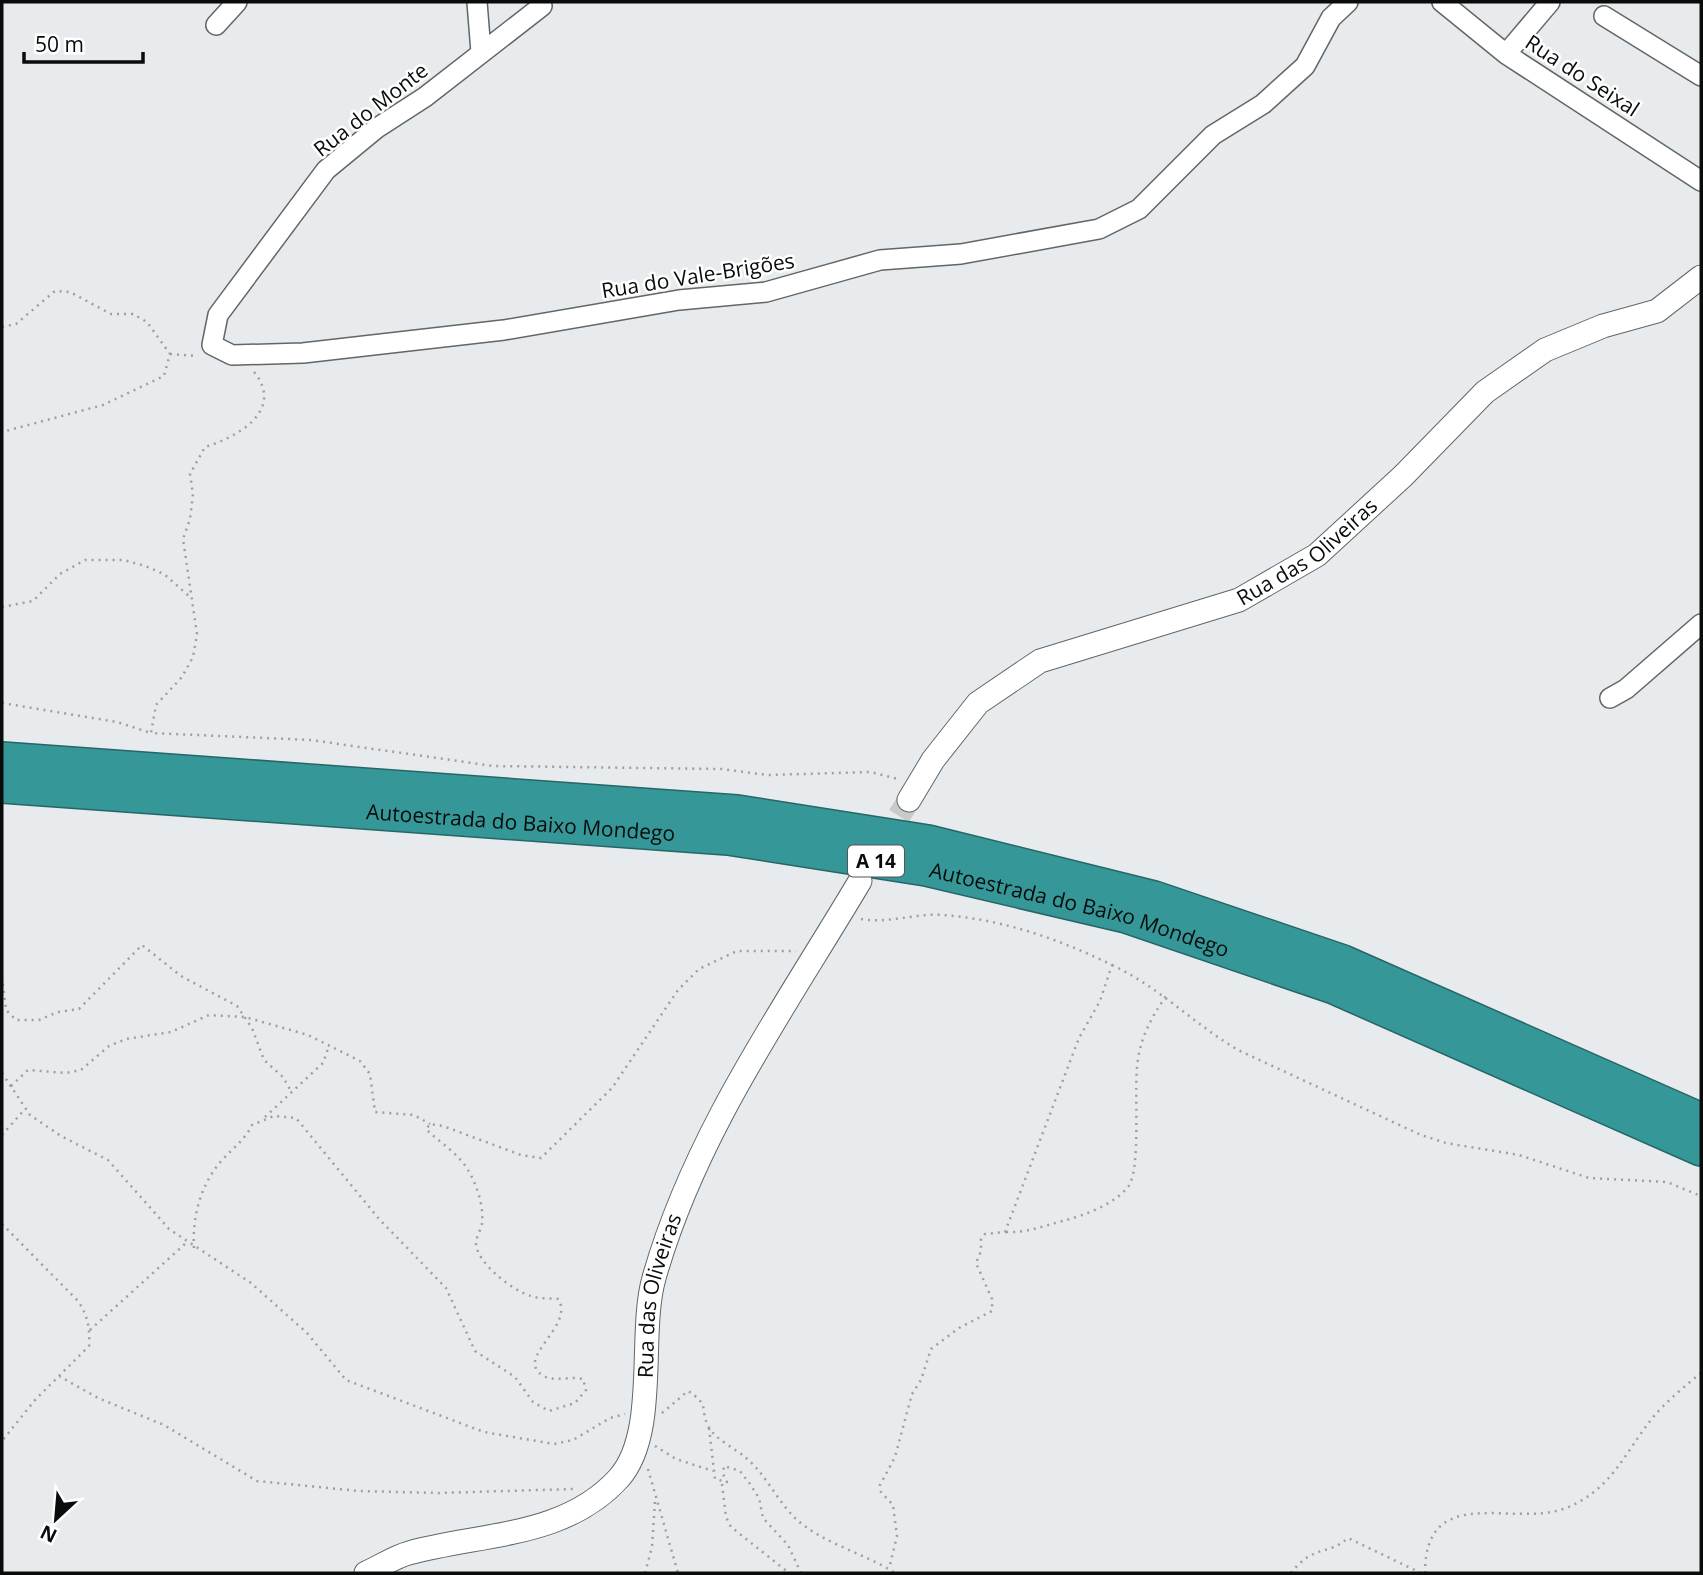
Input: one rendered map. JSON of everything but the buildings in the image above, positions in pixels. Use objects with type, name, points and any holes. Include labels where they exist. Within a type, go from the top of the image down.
[{"type":"highway","name":"Autoestrada do Baixo Mondego","points":[[2,759],[737,812],[928,842],[1154,898],[1343,962],[1701,1120]]},
{"type":"highway","name":"Autoestrada do Baixo Mondego","points":[[2,786],[728,838],[926,869],[1126,916],[1334,987],[1701,1149]]},
{"type":"street","points":[[216,25],[237,2]]},
{"type":"street","points":[[477,2],[481,52]]},
{"type":"street","name":"Rua do Vale-Brigões","points":[[209,351],[232,355],[303,353],[504,330],[679,300],[765,292],[880,260],[961,254],[1099,229],[1139,209],[1213,135],[1263,104],[1305,66],[1331,18],[1348,2]]},
{"type":"street","name":"Rua do Seixal","points":[[1442,2],[1506,54],[1701,181]]},
{"type":"street","points":[[1506,54],[1550,2]]},
{"type":"street","name":"Rua do Monte","points":[[209,351],[218,315],[326,170],[377,128],[425,97],[541,3]]},
{"type":"street","points":[[1604,16],[1701,76]]},
{"type":"street","name":"Rua das Oliveiras","points":[[913,793],[933,760],[978,703],[1040,661],[1239,600],[1306,562],[1403,476],[1485,392],[1545,350],[1603,326],[1657,311],[1701,277]]},
{"type":"street","points":[[1610,698],[1626,689],[1701,624]]},
{"type":"street","name":"Rua das Oliveiras","points":[[366,1573],[407,1554],[537,1528],[578,1511],[619,1478],[638,1440],[653,1281],[687,1186],[719,1115],[860,881]]},
{"type":"path","points":[[2,327],[16,324],[55,291],[70,292],[111,314],[133,314],[147,322],[170,354]]},
{"type":"path","points":[[170,354],[209,351]]},
{"type":"path","points":[[2,432],[103,405],[132,392],[164,376],[170,354]]},
{"type":"path","points":[[151,733],[156,705],[183,677],[193,657],[197,634],[183,539],[194,494],[190,474],[205,447],[246,429],[264,400],[264,385],[254,372],[244,367]]},
{"type":"path","points":[[2,607],[33,601],[60,574],[85,560],[124,560],[145,566],[164,574],[192,599]]},
{"type":"path","points":[[2,704],[117,722],[151,733],[311,740],[493,766],[722,769],[767,775],[871,772],[913,793]]},
{"type":"path","points":[[841,912],[865,920],[942,915],[1010,927],[1069,943],[1166,996],[1214,1036],[1238,1050],[1412,1132],[1446,1143],[1519,1155],[1589,1178],[1667,1182],[1701,1196]]},
{"type":"path","points":[[2,978],[6,1010],[16,1020],[39,1020],[85,1004],[142,945],[181,976],[237,1006],[245,1017],[264,1060],[283,1077],[291,1091]]},
{"type":"path","points":[[11,1086],[28,1070],[57,1073],[81,1070],[109,1046],[126,1039],[172,1032],[209,1015],[245,1017],[308,1035],[360,1061],[370,1073],[374,1112],[414,1115],[430,1124],[521,1155],[541,1158],[612,1088],[678,990],[698,969],[737,951],[818,951]]},
{"type":"path","points":[[1004,1232],[1076,1047],[1104,991],[1112,965]]},
{"type":"path","points":[[889,1569],[897,1536],[893,1505],[881,1492],[883,1477],[895,1457],[905,1414],[921,1380],[930,1349],[960,1328],[992,1311],[992,1299],[976,1263],[985,1234],[1026,1233],[1075,1218],[1104,1206],[1130,1185],[1135,1163],[1138,1060],[1147,1025],[1166,996]]},
{"type":"path","points":[[263,1120],[323,1063],[328,1046]]},
{"type":"path","points":[[2,1073],[30,1115],[61,1136],[108,1160],[169,1229],[186,1243],[251,1283],[307,1333],[346,1380],[484,1432],[554,1444],[573,1440],[610,1418],[641,1410]]},
{"type":"path","points":[[2,1135],[25,1108]]},
{"type":"path","points":[[194,1248],[196,1211],[208,1181],[223,1158],[242,1143],[252,1125],[275,1116],[296,1118],[379,1219],[446,1288],[475,1351],[515,1377],[527,1395],[549,1411],[575,1403],[586,1390],[583,1379],[549,1378],[541,1375],[538,1369],[539,1347],[561,1322],[562,1305],[558,1299],[532,1297],[512,1286],[495,1273],[479,1255],[476,1244],[482,1223],[482,1211],[474,1182],[468,1169],[456,1155],[426,1129],[430,1124]]},
{"type":"path","points":[[2,1224],[78,1301],[87,1314],[90,1331],[89,1346],[2,1441]]},
{"type":"path","points":[[90,1331],[186,1243]]},
{"type":"path","points":[[1291,1573],[1307,1555],[1333,1547],[1348,1538],[1423,1573],[1434,1533],[1451,1519],[1487,1511],[1544,1513],[1581,1501],[1620,1468],[1625,1454],[1655,1415],[1701,1373]]},
{"type":"path","points":[[59,1376],[98,1398],[164,1425],[257,1481],[359,1491],[439,1493],[575,1489]]},
{"type":"path","points":[[638,1440],[688,1391],[697,1397],[707,1412],[715,1479],[721,1483],[727,1482],[723,1474],[724,1466],[740,1471],[759,1498],[763,1518],[788,1545],[801,1573]]},
{"type":"path","points":[[708,1426],[727,1445],[746,1458],[797,1520],[841,1547],[895,1573]]},
{"type":"path","points":[[638,1440],[666,1454],[713,1471]]},
{"type":"path","points":[[638,1440],[678,1573]]},
{"type":"path","points":[[721,1483],[726,1517],[732,1527],[789,1573]]},
{"type":"path","points":[[645,1573],[652,1546],[655,1497]]},
{"type":"tunnel","points":[[881,845],[909,800]]}]
